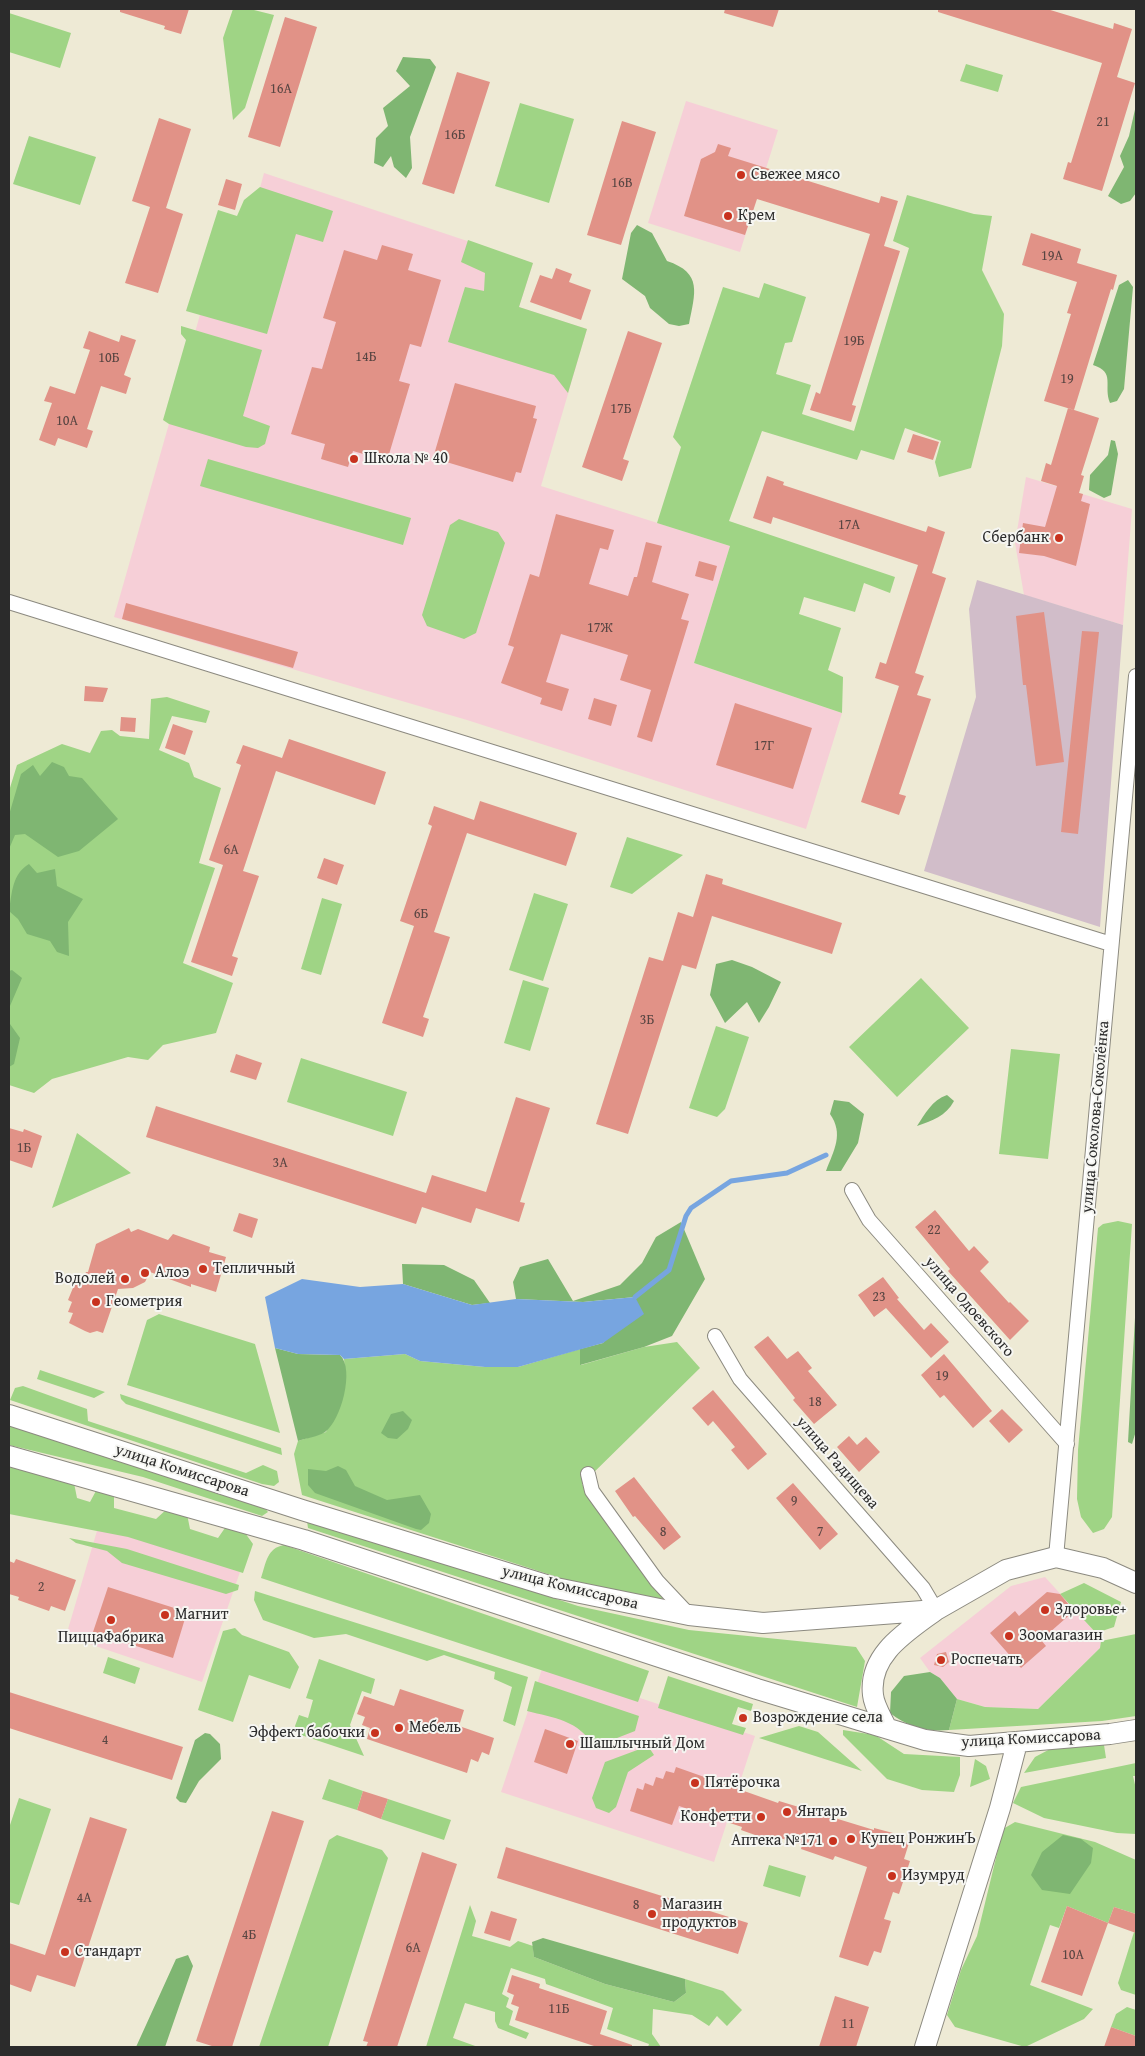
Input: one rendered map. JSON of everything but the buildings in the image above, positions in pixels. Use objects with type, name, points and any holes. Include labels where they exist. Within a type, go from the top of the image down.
[{"type":"main road","name":"улица Комиссарова","points":[[9,1415],[302,1510],[556,1588],[689,1615],[763,1623],[936,1610],[1006,1570],[1056,1558],[1103,1568],[1136,1583]]},
{"type":"main road","name":"улица Комиссарова","points":[[9,1456],[304,1540],[757,1690],[925,1740],[969,1746],[1017,1743],[1136,1730]]},
{"type":"main road","points":[[886,1727],[873,1697],[873,1681],[880,1660],[898,1638],[936,1610]]},
{"type":"main road","points":[[926,2047],[1000,1808],[1017,1743]]},
{"type":"street","points":[[9,602],[1111,944]]},
{"type":"street","name":"улица Соколова-Соколёнка","points":[[1056,1558],[1136,676]]},
{"type":"street","name":"улица Одоевского","points":[[852,1190],[869,1220],[1067,1444]]},
{"type":"street","name":"улица Радищева","points":[[715,1336],[740,1379],[923,1588],[936,1610]]},
{"type":"street","points":[[588,1474],[592,1490],[657,1581],[689,1615]]},
{"type":"shaded area","points":[[686,101],[778,130],[740,252],[648,223]]},
{"type":"shaded area","name":"Школа № 40","points":[[264,173],[533,263],[519,307],[587,329],[541,486],[730,546],[694,663],[842,713],[806,829],[467,720],[114,617],[219,248],[242,255]]},
{"type":"shaded area","points":[[1026,477],[1132,509],[1123,625],[1024,595],[1015,543]]},
{"type":"shaded area","points":[[977,580],[1123,625],[1100,927],[924,871],[976,697],[969,609]]},
{"type":"shaded area","points":[[99,1524],[241,1569],[202,1682],[66,1636]]},
{"type":"shaded area","points":[[1045,1577],[1096,1633],[1101,1641],[1100,1648],[1038,1709],[985,1707],[957,1699],[940,1678],[930,1672],[920,1658],[1011,1586]]},
{"type":"shaded area","points":[[543,1666],[755,1736],[714,1862],[501,1792]]},
{"type":"green space","points":[[233,9],[250,9],[274,15],[245,108],[233,120],[223,38]]},
{"type":"green space","points":[[9,13],[71,33],[60,68],[9,52]]},
{"type":"green space","points":[[403,57],[430,59],[436,67],[410,137],[412,168],[406,178],[394,167],[391,156],[383,167],[374,163],[376,138],[388,126],[383,108],[410,86],[396,71]]},
{"type":"green space","points":[[966,64],[1003,75],[998,92],[960,81]]},
{"type":"green space","points":[[520,103],[574,119],[549,203],[495,186]]},
{"type":"green space","points":[[1136,105],[1136,193],[1130,201],[1121,204],[1108,196],[1124,167],[1120,156],[1129,136]]},
{"type":"green space","points":[[29,136],[96,157],[80,205],[13,184]]},
{"type":"green space","points":[[260,187],[333,211],[323,242],[296,234],[267,334],[186,311],[218,210],[237,216],[244,200]]},
{"type":"green space","points":[[907,195],[974,214],[992,216],[982,270],[1004,314],[1002,346],[971,468],[939,477],[935,462],[941,441],[905,428],[894,460],[861,450],[857,460],[762,431],[729,521],[895,577],[890,593],[864,583],[855,612],[804,597],[799,614],[841,628],[828,670],[843,677],[842,713],[694,663],[730,546],[657,523],[681,447],[673,437],[723,287],[759,298],[764,283],[806,297],[792,342],[785,343],[776,374],[811,385],[802,414],[854,431],[909,248],[893,241]]},
{"type":"green space","points":[[637,225],[652,233],[667,261],[679,266],[691,278],[694,285],[694,294],[689,324],[679,326],[669,324],[650,308],[645,296],[622,279],[631,233]]},
{"type":"green space","points":[[468,240],[533,263],[519,307],[587,329],[568,393],[554,375],[448,342],[465,287],[484,291],[485,273],[461,262]]},
{"type":"green space","points":[[1128,280],[1133,287],[1124,389],[1117,401],[1110,403],[1107,376],[1100,368],[1093,365],[1119,285]]},
{"type":"green space","points":[[181,326],[262,350],[243,416],[270,426],[265,444],[258,448],[246,447],[169,424],[163,420],[186,340],[181,334]]},
{"type":"green space","points":[[1111,440],[1115,441],[1118,454],[1111,495],[1104,498],[1089,490],[1090,475],[1108,455]]},
{"type":"green space","points":[[208,459],[411,518],[403,545],[200,486]]},
{"type":"green space","points":[[459,519],[498,532],[505,543],[476,633],[464,639],[427,626],[422,615],[450,525]]},
{"type":"green space","points":[[167,697],[210,711],[206,723],[172,716],[159,750],[189,763],[194,777],[221,788],[199,863],[215,868],[183,963],[233,983],[216,1033],[163,1045],[148,1060],[128,1057],[52,1079],[34,1093],[9,1085],[9,791],[17,765],[62,744],[90,753],[101,731],[112,730],[120,736],[149,739],[151,699]]},
{"type":"green space","points":[[52,762],[64,767],[69,776],[82,778],[118,819],[79,851],[58,857],[25,834],[15,835],[9,849],[9,815],[21,774],[33,765],[40,776]]},
{"type":"green space","points":[[627,837],[683,855],[632,894],[610,887]]},
{"type":"green space","points":[[29,864],[37,873],[55,869],[57,886],[83,899],[68,922],[69,956],[57,952],[50,941],[27,934],[18,919],[9,911],[16,879],[23,868]]},
{"type":"green space","points":[[534,893],[568,904],[543,981],[509,970]]},
{"type":"green space","points":[[322,898],[342,904],[321,975],[301,969]]},
{"type":"green space","points":[[732,960],[752,967],[781,982],[759,1023],[747,1002],[725,1023],[710,995],[716,964]]},
{"type":"green space","points":[[12,970],[22,978],[10,1006],[10,1024],[20,1038],[14,1064],[9,1067],[9,971]]},
{"type":"green space","points":[[921,978],[969,1028],[897,1097],[849,1047]]},
{"type":"green space","points":[[523,980],[549,988],[530,1051],[504,1043]]},
{"type":"green space","points":[[716,1026],[749,1037],[725,1109],[717,1117],[689,1108]]},
{"type":"green space","points":[[1011,1049],[1060,1054],[1048,1159],[999,1154]]},
{"type":"green space","points":[[301,1058],[407,1092],[393,1136],[287,1102]]},
{"type":"green space","points":[[947,1095],[954,1101],[947,1111],[933,1120],[917,1126],[933,1104]]},
{"type":"green space","points":[[834,1100],[849,1102],[864,1114],[858,1143],[841,1171],[826,1171],[837,1135],[834,1121],[830,1114]]},
{"type":"green space","points":[[77,1133],[131,1173],[52,1208]]},
{"type":"green space","points":[[1118,1221],[1132,1224],[1112,1517],[1104,1529],[1093,1533],[1081,1517],[1077,1499],[1078,1450],[1098,1228],[1103,1224]]},
{"type":"green space","points":[[681,1222],[705,1279],[672,1336],[644,1347],[580,1365],[580,1349],[603,1343],[635,1297],[583,1302],[516,1299],[513,1282],[520,1267],[548,1259],[573,1301],[620,1285],[642,1263],[656,1237]]},
{"type":"green space","points":[[402,1264],[444,1265],[474,1280],[490,1303],[472,1305],[403,1284]]},
{"type":"green space","points":[[1136,1300],[1136,1431],[1132,1444],[1128,1442]]},
{"type":"green space","points":[[159,1314],[255,1344],[280,1433],[127,1385],[147,1320]]},
{"type":"green space","points":[[677,1342],[700,1368],[582,1484],[637,1566],[664,1599],[607,1593],[302,1495],[294,1454],[298,1441],[326,1432],[346,1380],[344,1359],[405,1354],[420,1361],[485,1367],[518,1367],[580,1349],[581,1365],[644,1347]]},
{"type":"green space","points":[[275,1348],[298,1354],[340,1355],[344,1362],[346,1383],[341,1406],[331,1426],[322,1434],[298,1441]]},
{"type":"green space","points":[[40,1370],[105,1392],[94,1398],[37,1379]]},
{"type":"green space","points":[[23,1386],[87,1409],[88,1421],[246,1473],[263,1465],[277,1471],[279,1482],[274,1486],[262,1484],[10,1400],[15,1388]]},
{"type":"green space","points":[[120,1394],[281,1448],[282,1455],[126,1404],[121,1399]]},
{"type":"green space","points":[[403,1411],[412,1420],[408,1429],[397,1439],[388,1438],[381,1433],[391,1414]]},
{"type":"green space","points":[[9,1426],[263,1506],[268,1512],[262,1516],[143,1477],[9,1445]]},
{"type":"green space","points":[[338,1466],[346,1470],[355,1486],[387,1500],[420,1495],[431,1514],[429,1523],[421,1530],[416,1529],[315,1493],[308,1485],[308,1469],[326,1471]]},
{"type":"green space","points":[[9,1467],[74,1483],[77,1498],[90,1502],[97,1489],[114,1493],[114,1508],[156,1519],[168,1508],[187,1514],[190,1529],[218,1538],[227,1525],[243,1530],[253,1544],[243,1573],[128,1537],[9,1514]]},
{"type":"green space","points":[[311,1519],[578,1606],[689,1630],[856,1647],[865,1661],[857,1707],[308,1528],[307,1521]]},
{"type":"green space","points":[[69,1538],[127,1549],[239,1585],[238,1590],[226,1594],[122,1563],[107,1551],[76,1543]]},
{"type":"green space","points":[[284,1545],[649,1671],[638,1702],[261,1578],[268,1557],[274,1549]]},
{"type":"green space","points":[[1084,1583],[1121,1602],[1114,1627],[1096,1633],[1060,1594]]},
{"type":"green space","points":[[255,1591],[528,1677],[515,1726],[503,1721],[512,1687],[494,1679],[495,1672],[444,1655],[427,1661],[346,1634],[314,1638],[263,1620],[254,1600]]},
{"type":"green space","points":[[235,1628],[242,1635],[289,1652],[299,1667],[290,1689],[249,1675],[233,1722],[198,1710],[223,1631]]},
{"type":"green space","points":[[1136,1634],[1136,1716],[1102,1721],[949,1730],[957,1699],[985,1707],[1038,1709],[1100,1648],[1101,1641]]},
{"type":"green space","points":[[108,1657],[140,1668],[135,1684],[103,1673]]},
{"type":"green space","points":[[319,1659],[375,1679],[371,1694],[362,1691],[350,1725],[364,1756],[298,1734],[295,1726],[299,1715],[308,1718],[313,1700],[306,1698]]},
{"type":"green space","points":[[930,1672],[940,1678],[957,1699],[949,1730],[925,1729],[911,1725],[890,1713],[891,1692],[904,1676]]},
{"type":"green space","points":[[668,1676],[753,1704],[751,1711],[738,1707],[732,1724],[746,1728],[743,1735],[658,1708]]},
{"type":"green space","points":[[535,1681],[639,1716],[635,1731],[594,1747],[581,1731],[573,1726],[556,1718],[527,1711]]},
{"type":"green space","points":[[799,1726],[818,1732],[862,1771],[759,1738]]},
{"type":"green space","points":[[843,1730],[875,1735],[904,1754],[960,1757],[960,1775],[954,1792],[922,1790],[887,1779],[843,1735]]},
{"type":"green space","points":[[205,1733],[210,1734],[220,1744],[221,1759],[199,1781],[186,1803],[180,1802],[176,1798],[195,1740]]},
{"type":"green space","points":[[1104,1745],[1106,1758],[1024,1773],[1035,1757],[1054,1747]]},
{"type":"green space","points":[[648,1746],[654,1755],[628,1772],[616,1807],[609,1813],[596,1808],[592,1798],[605,1762]]},
{"type":"green space","points":[[975,1759],[986,1766],[990,1779],[970,1787]]},
{"type":"green space","points":[[1136,1763],[1136,1776],[1133,1776],[1136,1789],[1136,1834],[1117,1833],[1044,1818],[1013,1803],[1021,1787]]},
{"type":"green space","points":[[329,1779],[363,1791],[357,1810],[322,1799]]},
{"type":"green space","points":[[19,1798],[51,1809],[19,1905],[9,1902],[9,1828]]},
{"type":"green space","points":[[388,1799],[451,1820],[444,1840],[381,1819]]},
{"type":"green space","points":[[1015,1822],[1095,1842],[1136,1860],[1136,1914],[1114,1907],[1108,1923],[1067,1906],[1059,1928],[1050,1925],[1030,1985],[1093,2009],[1084,2019],[1025,2047],[955,2027],[947,2015],[961,1970],[977,1936],[1003,1829]]},
{"type":"green space","points":[[337,1835],[382,1850],[388,1858],[328,2047],[259,2047],[329,1840]]},
{"type":"green space","points":[[1063,1835],[1081,1839],[1093,1848],[1091,1863],[1070,1894],[1042,1890],[1031,1875],[1042,1852]]},
{"type":"green space","points":[[769,1865],[806,1876],[800,1897],[763,1886]]},
{"type":"green space","points":[[470,1905],[476,1921],[472,1936],[510,1947],[518,1941],[533,1946],[534,1957],[605,1984],[674,2002],[686,1993],[685,1979],[723,1991],[742,2010],[727,2026],[717,2016],[709,2026],[692,2015],[653,2009],[652,2034],[661,2047],[648,2047],[649,2044],[607,2029],[613,2008],[546,1984],[545,1979],[511,1968],[502,1994],[509,1998],[506,2007],[513,2011],[509,2025],[529,2033],[526,2039],[498,2028],[495,2021],[495,2012],[465,2003],[453,2038],[478,2047],[426,2047]]},
{"type":"green space","points":[[1134,1932],[1136,1933],[1136,1995],[1121,1990],[1118,1983]]},
{"type":"green space","points":[[543,1938],[685,1979],[686,1993],[674,2002],[605,1984],[534,1957],[532,1942]]},
{"type":"green space","points":[[188,1955],[193,1966],[165,2047],[136,2047],[176,1959]]},
{"type":"green space","points":[[1127,2007],[1136,2010],[1136,2036],[1111,2027],[1116,2014]]},
{"type":"water","points":[[302,1279],[360,1287],[403,1284],[472,1305],[516,1299],[583,1302],[635,1297],[644,1314],[603,1343],[518,1367],[485,1367],[420,1361],[405,1354],[344,1359],[340,1355],[298,1354],[275,1348],[265,1297]]},
{"type":"waterway","points":[[635,1297],[669,1270],[686,1216],[691,1208],[731,1181],[787,1173],[826,1155]]},
{"type":"place","name":"Свежее мясо","points":[[741,175]]},
{"type":"place","name":"Крем","points":[[728,216]]},
{"type":"place","name":"Школа № 40","points":[[354,459]]},
{"type":"place","name":"Сбербанк","points":[[1059,538]]},
{"type":"place","name":"Тепличный","points":[[203,1269]]},
{"type":"place","name":"Алоэ","points":[[145,1273]]},
{"type":"place","name":"Водолей","points":[[125,1279]]},
{"type":"place","name":"Геометрия","points":[[96,1302]]},
{"type":"place","name":"Здоровье+","points":[[1045,1610]]},
{"type":"place","name":"Магнит","points":[[165,1615]]},
{"type":"place","name":"ПиццаФабрика","points":[[111,1620]]},
{"type":"place","name":"Зоомагазин","points":[[1009,1636]]},
{"type":"place","name":"Роспечать","points":[[941,1660]]},
{"type":"place","name":"Возрождение села","points":[[743,1718]]},
{"type":"place","name":"Мебель","points":[[399,1728]]},
{"type":"place","name":"Эффект бабочки","points":[[375,1733]]},
{"type":"place","name":"Шашлычный Дом","points":[[570,1744]]},
{"type":"place","name":"Пятёрочка","points":[[695,1783]]},
{"type":"place","name":"Янтарь","points":[[787,1812]]},
{"type":"place","name":"Конфетти","points":[[761,1817]]},
{"type":"place","name":"Купец РонжинЪ","points":[[851,1839]]},
{"type":"place","name":"Аптека №171","points":[[833,1841]]},
{"type":"place","name":"Изумруд","points":[[892,1876]]},
{"type":"place","name":"Магазин продуктов","points":[[652,1914]]},
{"type":"place","name":"Стандарт","points":[[65,1952]]}]
